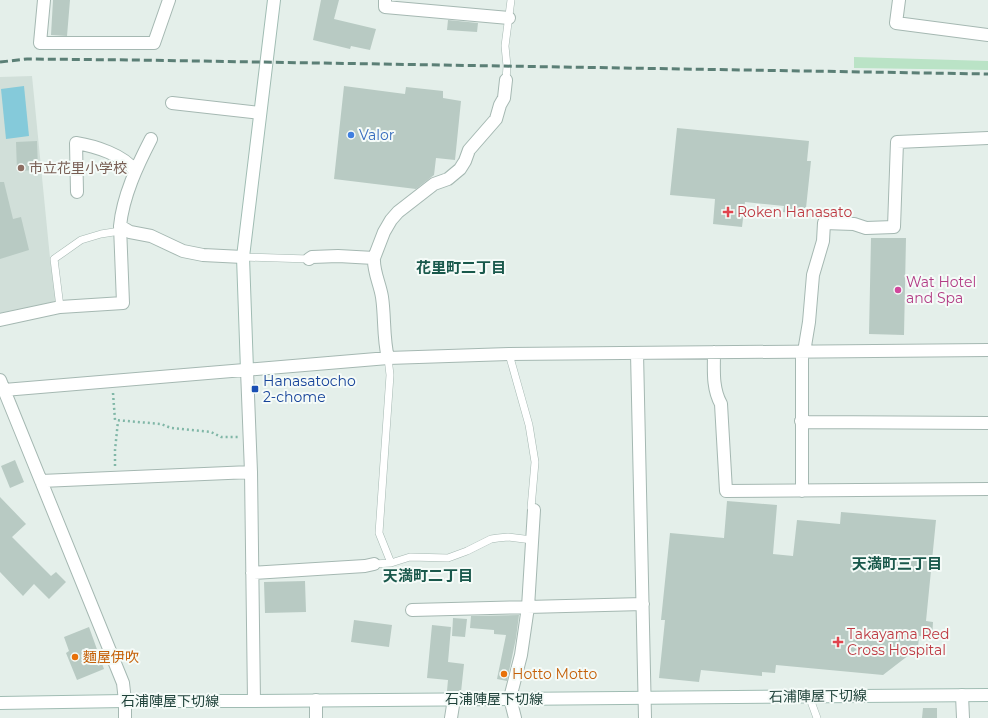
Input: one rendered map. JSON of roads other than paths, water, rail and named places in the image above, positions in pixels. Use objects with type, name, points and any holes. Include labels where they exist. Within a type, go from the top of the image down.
[{"type":"street","points":[[44,0],[40,43],[154,43],[169,0]]},
{"type":"street","points":[[254,701],[251,472],[243,257],[274,0]]},
{"type":"street","points":[[385,0],[384,7],[508,18]]},
{"type":"street","points":[[900,0],[896,23],[988,35]]},
{"type":"street","points":[[388,358],[385,349],[382,296],[374,264],[374,258],[384,232],[398,212],[434,184],[448,179],[460,169],[469,150],[496,119],[500,105],[504,98],[506,80]]},
{"type":"street","points":[[172,103],[260,113]]},
{"type":"street","points":[[802,491],[801,421],[803,352],[809,322],[813,275],[822,241],[824,223],[854,224],[866,228],[894,227],[897,142],[988,138]]},
{"type":"street","points":[[0,320],[60,307],[123,303],[120,229],[121,218],[135,171],[151,139]]},
{"type":"street","points":[[77,192],[76,143],[102,149],[131,166],[135,171]]},
{"type":"street","points":[[120,229],[151,236],[183,251],[203,255],[243,257]]},
{"type":"street","points":[[308,259],[318,256],[374,258]]},
{"type":"street","points":[[125,718],[126,701],[123,683],[1,386],[113,381],[388,358],[509,354],[988,350]]},
{"type":"street","points":[[714,352],[714,381],[717,398],[721,404],[726,491],[988,489]]},
{"type":"street","points":[[637,353],[644,718]]},
{"type":"street","points":[[801,421],[988,422]]},
{"type":"street","points":[[41,481],[251,472]]},
{"type":"street","points":[[515,718],[510,698],[521,655],[528,607],[534,510]]},
{"type":"street","points":[[252,573],[365,566],[374,564]]},
{"type":"street","points":[[412,610],[643,604]]},
{"type":"street","name":"石浦陣屋下切線","points":[[0,703],[988,694]]},
{"type":"street","points":[[962,695],[963,718]]},
{"type":"street","points":[[451,718],[454,699]]},
{"type":"street","points":[[316,700],[316,718]]},
{"type":"lane","points":[[506,80],[507,66],[505,46],[511,0]]},
{"type":"lane","points":[[60,307],[54,259],[81,240],[120,229]]},
{"type":"lane","points":[[243,257],[308,259]]},
{"type":"lane","points":[[509,354],[529,425],[535,462],[531,508],[534,510]]},
{"type":"lane","points":[[388,358],[390,375],[379,533],[391,563]]},
{"type":"lane","points":[[374,564],[391,563],[410,557],[454,557],[491,539],[508,537],[532,540]]},
{"type":"lane","points":[[809,696],[817,718]]},
{"type":"water","points":[[24,86],[29,136],[6,139],[1,89]]},
{"type":"railway","points":[[0,62],[27,59],[136,60],[988,74]]},
{"type":"place","name":"Valor","points":[[351,135]]},
{"type":"place","name":"市立花里小学校","points":[[21,168]]},
{"type":"place","name":"Roken Hanasato","points":[[728,212]]},
{"type":"place","name":"Wat Hotel and Spa","points":[[898,290]]},
{"type":"place","name":"Hanasatocho 2-chome","points":[[255,389]]},
{"type":"place","name":"Takayama Red Cross Hospital","points":[[838,642]]},
{"type":"place","name":"麵屋伊吹","points":[[75,657]]},
{"type":"place","name":"Hotto Motto","points":[[504,674]]},
{"type":"district","name":"花里町二丁目","points":[[461,268]]},
{"type":"district","name":"天満町三丁目","points":[[897,564]]},
{"type":"district","name":"天満町二丁目","points":[[428,576]]}]
